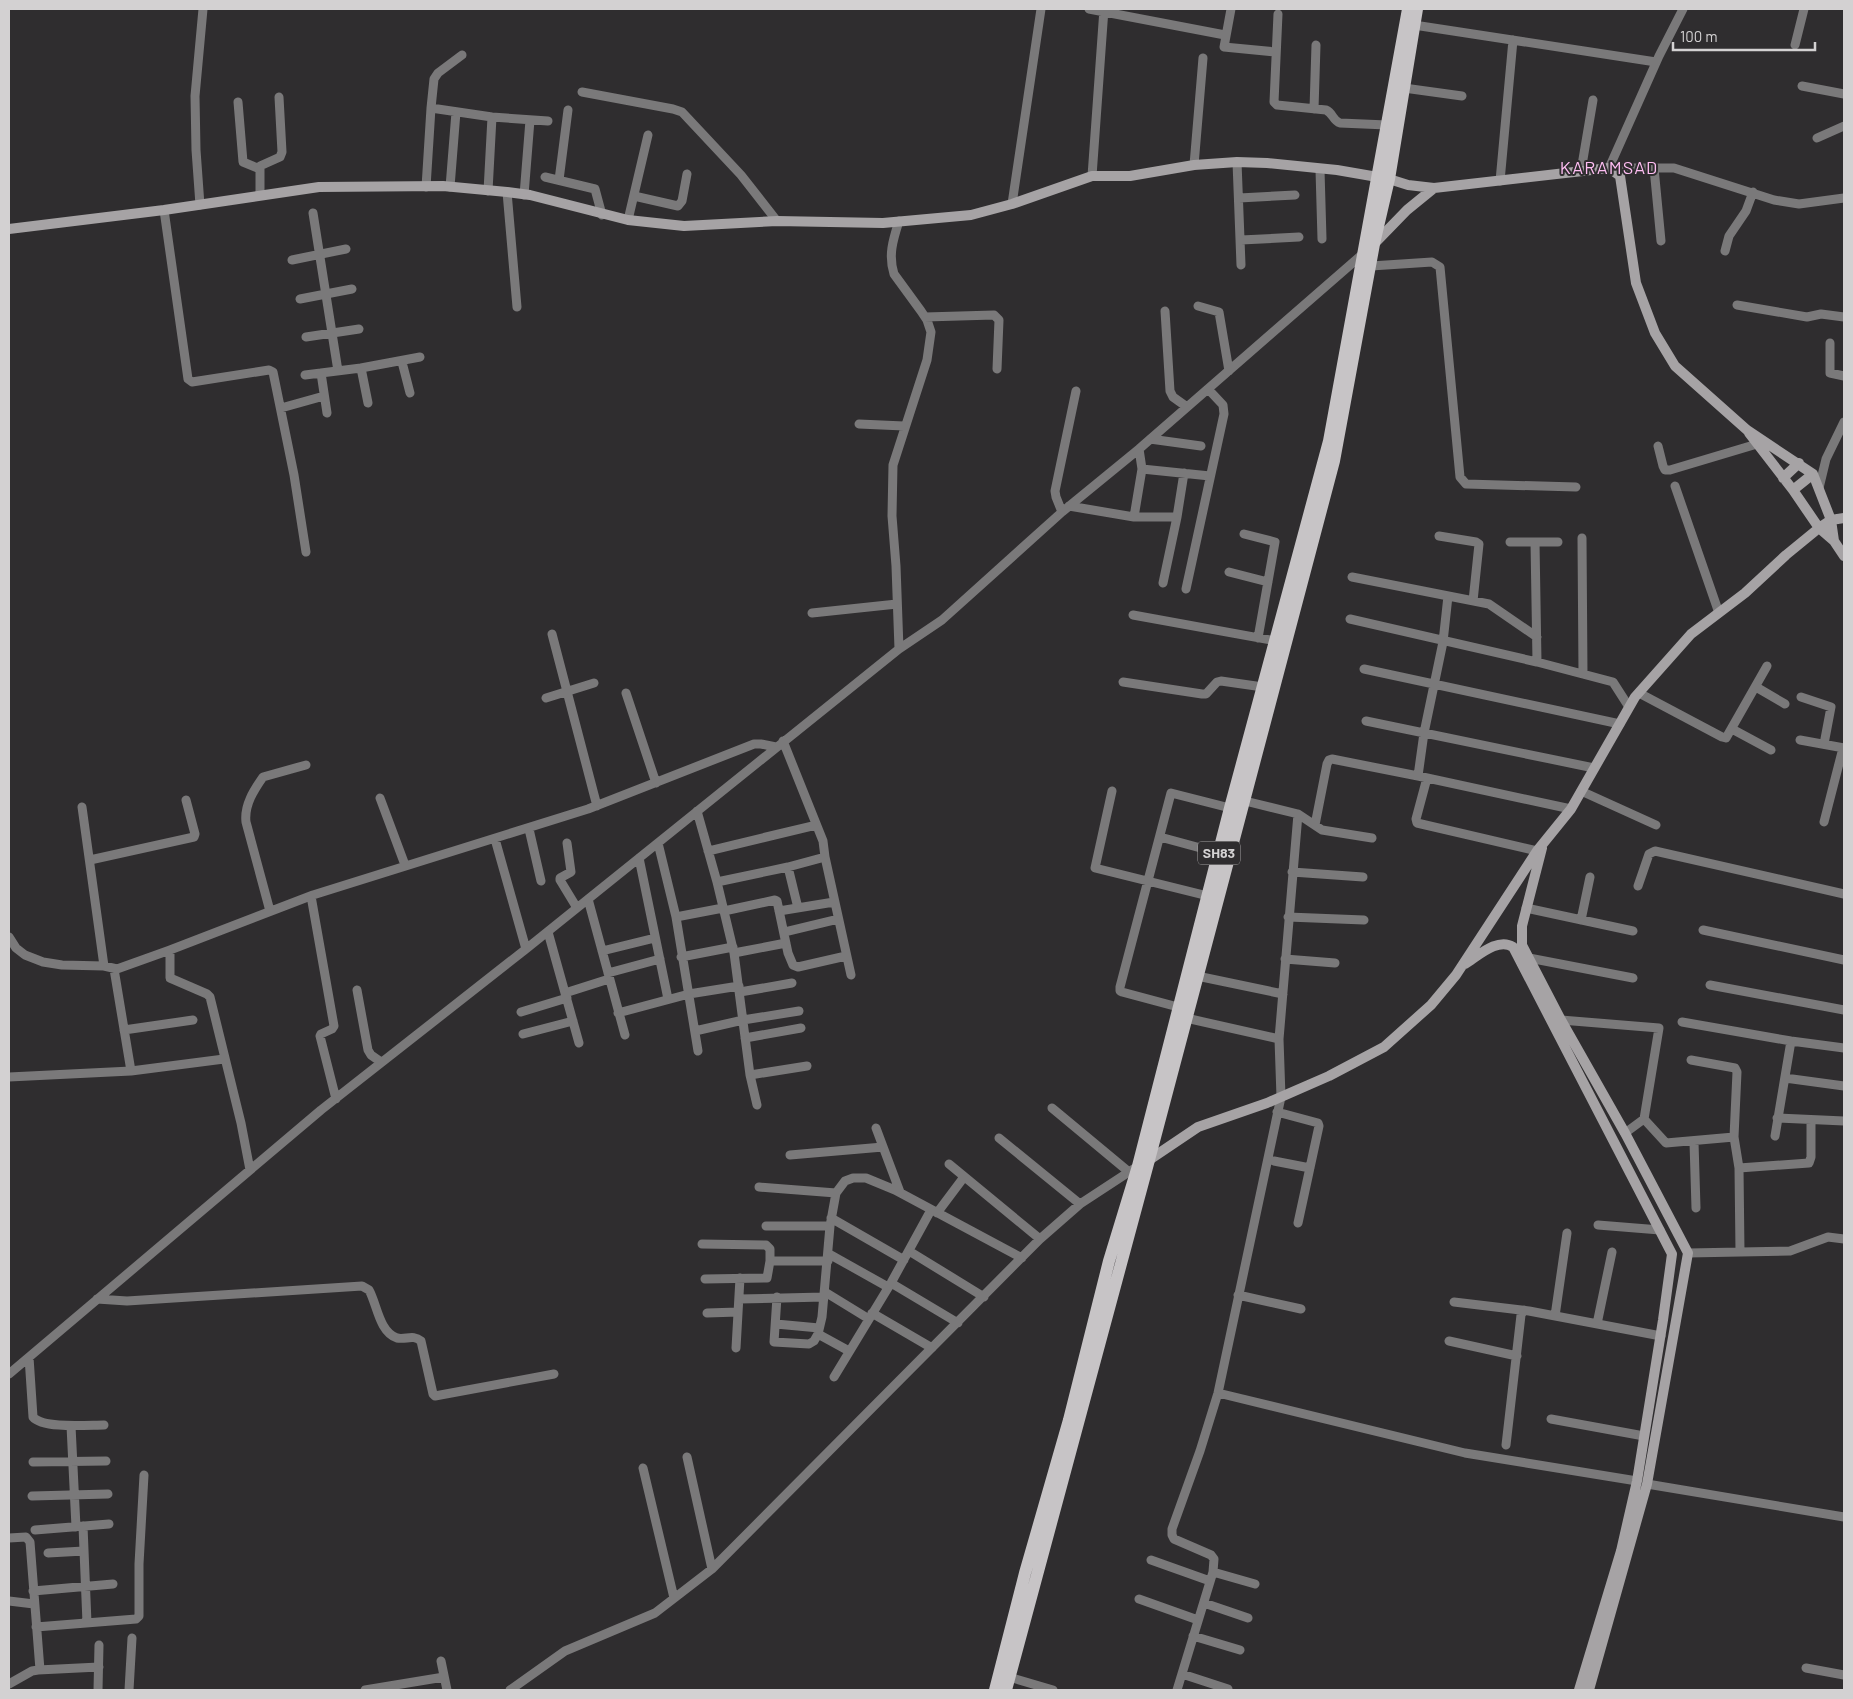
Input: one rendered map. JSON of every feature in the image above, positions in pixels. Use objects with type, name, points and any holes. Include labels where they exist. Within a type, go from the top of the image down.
[{"type":"main road","name":"SH83","points":[[1139,1166],[1186,1018],[1334,462],[1374,244],[1383,178],[1387,125],[1408,9]]},
{"type":"main road","name":"SH83","points":[[1006,1690],[1178,1007],[1329,441],[1346,355],[1362,255],[1383,178],[1404,88],[1417,9]]},
{"type":"main road","name":"SH83","points":[[995,1690],[1025,1573],[1077,1408]]},
{"type":"street","points":[[200,205],[195,96],[203,9]]},
{"type":"street","points":[[1012,204],[1041,9]]},
{"type":"street","points":[[1089,9],[1104,10],[1225,34]]},
{"type":"street","points":[[1231,9],[1225,34],[1225,48],[1276,52]]},
{"type":"street","points":[[1609,168],[1656,62],[1683,9]]},
{"type":"street","points":[[1795,45],[1804,9]]},
{"type":"street","points":[[1092,176],[1104,10]]},
{"type":"street","points":[[1278,14],[1274,102],[1277,105],[1329,111],[1335,120],[1340,123],[1387,125]]},
{"type":"street","points":[[1414,25],[1656,62]]},
{"type":"street","points":[[1500,180],[1513,40]]},
{"type":"street","points":[[1314,109],[1316,45]]},
{"type":"street","points":[[426,187],[435,76],[462,55]]},
{"type":"street","points":[[1194,165],[1203,58]]},
{"type":"street","points":[[1802,86],[1844,94]]},
{"type":"street","points":[[1404,88],[1462,96]]},
{"type":"street","points":[[582,92],[682,112],[742,175],[777,221]]},
{"type":"street","points":[[260,195],[261,165],[280,158],[282,152],[279,98]]},
{"type":"street","points":[[1581,171],[1594,100]]},
{"type":"street","points":[[238,102],[243,162],[260,168]]},
{"type":"street","points":[[431,108],[548,121]]},
{"type":"street","points":[[558,180],[568,110]]},
{"type":"street","points":[[450,187],[456,112]]},
{"type":"street","points":[[488,191],[492,116]]},
{"type":"street","points":[[524,194],[530,120]]},
{"type":"street","points":[[1818,138],[1844,126]]},
{"type":"street","points":[[628,220],[648,135]]},
{"type":"street","points":[[1237,162],[1242,265]]},
{"type":"street","points":[[9,229],[319,188],[426,187],[450,187],[524,194],[602,215],[684,226],[777,221],[883,223],[972,215],[1012,204],[1092,176],[1130,176],[1194,165],[1237,162],[1337,170],[1383,178],[1408,185],[1434,188],[1609,168],[1674,168],[1774,200],[1799,204],[1844,198]]},
{"type":"street","points":[[1609,168],[1620,176],[1636,283],[1655,333],[1675,366],[1747,430],[1813,474],[1831,520],[1834,541]]},
{"type":"street","points":[[1654,168],[1661,241]]},
{"type":"street","points":[[1320,170],[1322,239]]},
{"type":"street","points":[[634,196],[678,206],[682,201],[687,174]]},
{"type":"street","points":[[545,177],[596,189],[602,215]]},
{"type":"street","points":[[9,1374],[381,1062],[548,932],[899,649],[942,620],[1066,509],[1139,449],[1362,255],[1407,210],[1434,188]]},
{"type":"street","points":[[507,192],[517,307]]},
{"type":"street","points":[[1725,251],[1729,236],[1746,211],[1753,192]]},
{"type":"street","points":[[1239,198],[1295,195]]},
{"type":"street","points":[[164,210],[189,381],[271,370],[274,373],[294,475],[306,552]]},
{"type":"street","points":[[313,213],[324,294],[338,371]]},
{"type":"street","points":[[899,221],[891,246],[891,265],[894,274],[925,317],[931,332],[927,360],[894,456],[892,474],[892,516],[899,649]]},
{"type":"street","points":[[1240,240],[1299,237]]},
{"type":"street","points":[[292,260],[346,249]]},
{"type":"street","points":[[1370,266],[1432,262],[1440,267],[1460,477],[1462,481],[1466,484],[1576,487]]},
{"type":"street","points":[[300,299],[352,289]]},
{"type":"street","points":[[1737,305],[1807,317],[1821,314],[1844,317]]},
{"type":"street","points":[[1198,306],[1219,312],[1229,371]]},
{"type":"street","points":[[1165,311],[1170,391],[1173,397],[1187,407]]},
{"type":"street","points":[[925,317],[994,314],[997,316],[999,320],[997,369]]},
{"type":"street","points":[[306,337],[359,329]]},
{"type":"street","points":[[1830,343],[1830,373],[1844,376]]},
{"type":"street","points":[[304,375],[402,362],[420,357]]},
{"type":"street","points":[[402,362],[410,393]]},
{"type":"street","points":[[361,368],[368,403]]},
{"type":"street","points":[[321,373],[327,413]]},
{"type":"street","points":[[1186,589],[1224,409],[1223,405],[1208,389]]},
{"type":"street","points":[[1076,391],[1056,497],[1066,509],[1134,517],[1177,517]]},
{"type":"street","points":[[281,408],[324,396]]},
{"type":"street","points":[[1819,488],[1826,459],[1844,422]]},
{"type":"street","points":[[859,424],[904,426]]},
{"type":"street","points":[[1747,430],[1793,490],[1819,528],[1834,541],[1844,556]]},
{"type":"street","points":[[1150,439],[1201,446]]},
{"type":"street","points":[[1658,446],[1665,470],[1670,470],[1757,444]]},
{"type":"street","points":[[1134,517],[1142,469],[1139,449]]},
{"type":"street","points":[[1783,478],[1799,463]]},
{"type":"street","points":[[1142,469],[1210,476]]},
{"type":"street","points":[[1163,583],[1184,473]]},
{"type":"street","points":[[1793,490],[1813,474]]},
{"type":"street","points":[[1675,486],[1719,613]]},
{"type":"street","points":[[510,1690],[565,1651],[655,1613],[712,1569],[1040,1239],[1080,1204],[1198,1127],[1281,1097],[1328,1076],[1384,1047],[1431,1005],[1462,966],[1537,851],[1570,809],[1639,693],[1691,634],[1745,593],[1819,528],[1831,520],[1844,518]]},
{"type":"street","points":[[1244,534],[1275,542],[1258,638]]},
{"type":"street","points":[[1439,536],[1479,544],[1473,601]]},
{"type":"street","points":[[1582,538],[1583,674]]},
{"type":"street","points":[[1510,542],[1558,542]]},
{"type":"street","points":[[1535,542],[1537,662]]},
{"type":"street","points":[[1229,572],[1268,582]]},
{"type":"street","points":[[1352,577],[1473,601],[1496,608],[1536,637]]},
{"type":"street","points":[[1448,596],[1443,642],[1424,733],[1423,777],[1416,819],[1417,823],[1537,851]]},
{"type":"street","points":[[812,613],[897,604]]},
{"type":"street","points":[[1133,615],[1276,641]]},
{"type":"street","points":[[1350,619],[1443,642],[1537,662],[1613,682],[1630,708]]},
{"type":"street","points":[[552,634],[597,806]]},
{"type":"street","points":[[1639,693],[1726,738],[1767,666]]},
{"type":"street","points":[[1364,669],[1620,724]]},
{"type":"street","points":[[1123,682],[1202,694],[1206,694],[1217,682],[1263,687]]},
{"type":"street","points":[[546,698],[594,683]]},
{"type":"street","points":[[1756,687],[1785,704]]},
{"type":"street","points":[[626,693],[656,783]]},
{"type":"street","points":[[1801,697],[1831,707],[1824,744]]},
{"type":"street","points":[[1366,721],[1594,768]]},
{"type":"street","points":[[1732,729],[1771,750]]},
{"type":"street","points":[[1800,740],[1844,748],[1824,822]]},
{"type":"street","points":[[9,937],[16,948],[25,955],[44,962],[62,965],[120,968],[310,896],[529,829],[597,806],[754,744],[779,744]]},
{"type":"street","points":[[779,744],[823,841],[834,902],[851,975]]},
{"type":"street","points":[[1314,825],[1329,760],[1423,777],[1570,809]]},
{"type":"street","points":[[270,912],[246,822],[246,810],[263,777],[306,765]]},
{"type":"street","points":[[1112,791],[1095,868],[1148,883],[1208,896]]},
{"type":"street","points":[[1581,792],[1656,825]]},
{"type":"street","points":[[1178,1007],[1120,991],[1171,793],[1230,808]]},
{"type":"street","points":[[380,798],[406,866]]},
{"type":"street","points":[[90,860],[192,838],[195,834],[186,800]]},
{"type":"street","points":[[1245,801],[1298,814],[1322,830],[1372,838]]},
{"type":"street","points":[[82,807],[104,966]]},
{"type":"street","points":[[697,811],[734,950],[750,1075],[757,1105]]},
{"type":"street","points":[[1177,1690],[1212,1576],[1214,1559],[1211,1555],[1174,1540],[1172,1529],[1200,1451],[1218,1392],[1281,1097],[1279,1039],[1284,1003],[1282,994],[1298,814]]},
{"type":"street","points":[[708,851],[816,825]]},
{"type":"street","points":[[529,829],[541,881]]},
{"type":"street","points":[[1160,837],[1219,853]]},
{"type":"street","points":[[495,839],[526,949]]},
{"type":"street","points":[[567,842],[571,872],[560,878],[560,880],[577,908]]},
{"type":"street","points":[[658,843],[676,917],[681,957],[698,1051]]},
{"type":"street","points":[[1544,843],[1526,908],[1521,937],[1522,945],[1561,1020],[1625,1133],[1688,1254],[1642,1482],[1589,1690]]},
{"type":"street","points":[[1638,886],[1649,854],[1655,851],[1844,894]]},
{"type":"street","points":[[717,882],[825,857]]},
{"type":"street","points":[[639,858],[668,1000]]},
{"type":"street","points":[[788,867],[798,908]]},
{"type":"street","points":[[1292,872],[1363,877]]},
{"type":"street","points":[[1581,920],[1590,877]]},
{"type":"street","points":[[310,896],[334,1026],[320,1036],[336,1099]]},
{"type":"street","points":[[588,899],[625,1035]]},
{"type":"street","points":[[676,917],[775,900],[791,962],[798,967],[846,956]]},
{"type":"street","points":[[779,911],[834,902]]},
{"type":"street","points":[[1526,908],[1633,931]]},
{"type":"street","points":[[1288,917],[1364,920]]},
{"type":"street","points":[[784,932],[838,919]]},
{"type":"street","points":[[1704,930],[1844,960]]},
{"type":"street","points":[[548,932],[580,1043]]},
{"type":"street","points":[[602,951],[656,938]]},
{"type":"street","points":[[681,957],[786,943]]},
{"type":"street","points":[[1462,966],[1492,947],[1502,944],[1508,944],[1513,947],[1660,1230],[1670,1250],[1672,1259],[1644,1436],[1642,1482],[1579,1690]]},
{"type":"street","points":[[170,950],[170,978],[210,997],[240,1118],[250,1170]]},
{"type":"street","points":[[1529,958],[1633,978]]},
{"type":"street","points":[[521,1012],[566,996],[609,976],[660,959]]},
{"type":"street","points":[[1285,959],[1335,963]]},
{"type":"street","points":[[114,968],[131,1071]]},
{"type":"street","points":[[1197,976],[1282,994]]},
{"type":"street","points":[[618,1013],[689,994],[792,983]]},
{"type":"street","points":[[1710,985],[1844,1010]]},
{"type":"street","points":[[357,990],[368,1050],[371,1055],[381,1062]]},
{"type":"street","points":[[695,1031],[743,1020],[800,1011]]},
{"type":"street","points":[[1186,1018],[1279,1039]]},
{"type":"street","points":[[124,1030],[193,1020]]},
{"type":"street","points":[[1561,1020],[1659,1028],[1644,1119],[1625,1133]]},
{"type":"street","points":[[524,1034],[573,1021]]},
{"type":"street","points":[[1682,1022],[1844,1048]]},
{"type":"street","points":[[745,1038],[801,1028]]},
{"type":"street","points":[[1775,1136],[1791,1041]]},
{"type":"street","points":[[9,1077],[131,1071],[224,1059]]},
{"type":"street","points":[[1691,1060],[1735,1068],[1737,1072],[1734,1136],[1739,1168],[1740,1252]]},
{"type":"street","points":[[750,1075],[806,1066]]},
{"type":"street","points":[[1784,1078],[1844,1086]]},
{"type":"street","points":[[1052,1108],[1139,1166]]},
{"type":"street","points":[[1278,1112],[1318,1123],[1319,1126],[1298,1223]]},
{"type":"street","points":[[1777,1118],[1844,1121]]},
{"type":"street","points":[[1644,1119],[1666,1143],[1694,1142],[1734,1136]]},
{"type":"street","points":[[1739,1168],[1809,1163],[1811,1157],[1811,1120]]},
{"type":"street","points":[[876,1128],[900,1192]]},
{"type":"street","points":[[999,1138],[1080,1204]]},
{"type":"street","points":[[1694,1142],[1696,1208]]},
{"type":"street","points":[[790,1155],[883,1147]]},
{"type":"street","points":[[1274,1161],[1310,1168]]},
{"type":"street","points":[[949,1164],[1040,1239]]},
{"type":"street","points":[[834,1377],[934,1211],[964,1177]]},
{"type":"street","points":[[777,1297],[774,1340],[776,1343],[812,1343],[818,1331],[824,1295],[831,1222],[836,1193],[845,1181],[853,1178],[866,1178],[900,1192],[1022,1258]]},
{"type":"street","points":[[759,1188],[836,1193]]},
{"type":"street","points":[[766,1226],[831,1222],[904,1260]]},
{"type":"street","points":[[1598,1224],[1660,1230]]},
{"type":"street","points":[[1555,1316],[1567,1233]]},
{"type":"street","points":[[1688,1254],[1790,1251],[1828,1237],[1844,1239]]},
{"type":"street","points":[[702,1244],[766,1245],[769,1247],[770,1261],[767,1278],[705,1279]]},
{"type":"street","points":[[909,1251],[984,1297]]},
{"type":"street","points":[[1596,1324],[1612,1252]]},
{"type":"street","points":[[770,1261],[828,1258],[889,1285],[958,1323]]},
{"type":"street","points":[[736,1348],[740,1278]]},
{"type":"street","points":[[97,1299],[127,1301],[362,1286],[369,1290],[382,1324],[386,1329],[398,1338],[415,1337],[421,1341],[435,1396],[554,1374]]},
{"type":"street","points":[[739,1299],[824,1295],[871,1316],[932,1348]]},
{"type":"street","points":[[1238,1295],[1301,1309]]},
{"type":"street","points":[[1454,1302],[1524,1310],[1660,1336]]},
{"type":"street","points":[[1506,1445],[1524,1310]]},
{"type":"street","points":[[707,1313],[738,1312]]},
{"type":"street","points":[[776,1324],[818,1331],[849,1351]]},
{"type":"street","points":[[1449,1341],[1517,1356]]},
{"type":"street","points":[[29,1358],[33,1417],[40,1422],[71,1426],[104,1425]]},
{"type":"street","points":[[1218,1392],[1465,1454],[1844,1516]]},
{"type":"street","points":[[1551,1419],[1644,1436]]},
{"type":"street","points":[[71,1426],[74,1495],[84,1551],[87,1623]]},
{"type":"street","points":[[687,1457],[712,1569]]},
{"type":"street","points":[[33,1462],[106,1461]]},
{"type":"street","points":[[643,1468],[674,1598]]},
{"type":"street","points":[[36,1627],[136,1619],[139,1616],[139,1564],[144,1475]]},
{"type":"street","points":[[32,1496],[108,1494]]},
{"type":"street","points":[[35,1530],[109,1524]]},
{"type":"street","points":[[9,1538],[23,1537],[28,1539],[40,1670]]},
{"type":"street","points":[[48,1553],[84,1551]]},
{"type":"street","points":[[1152,1560],[1212,1576],[1255,1584]]},
{"type":"street","points":[[33,1591],[113,1584]]},
{"type":"street","points":[[1139,1599],[1198,1620]]},
{"type":"street","points":[[9,1601],[34,1604]]},
{"type":"street","points":[[1204,1603],[1248,1618]]},
{"type":"street","points":[[1193,1636],[1240,1650]]},
{"type":"street","points":[[129,1690],[132,1638]]},
{"type":"street","points":[[98,1690],[99,1645]]},
{"type":"street","points":[[441,1661],[447,1690]]},
{"type":"street","points":[[9,1684],[32,1671],[99,1667]]},
{"type":"street","points":[[1806,1668],[1844,1675]]},
{"type":"street","points":[[1182,1674],[1228,1689]]},
{"type":"street","points":[[365,1690],[444,1677]]},
{"type":"street","points":[[1009,1677],[1053,1690]]},
{"type":"district","name":"KARAMSAD","points":[[1609,168]]}]
